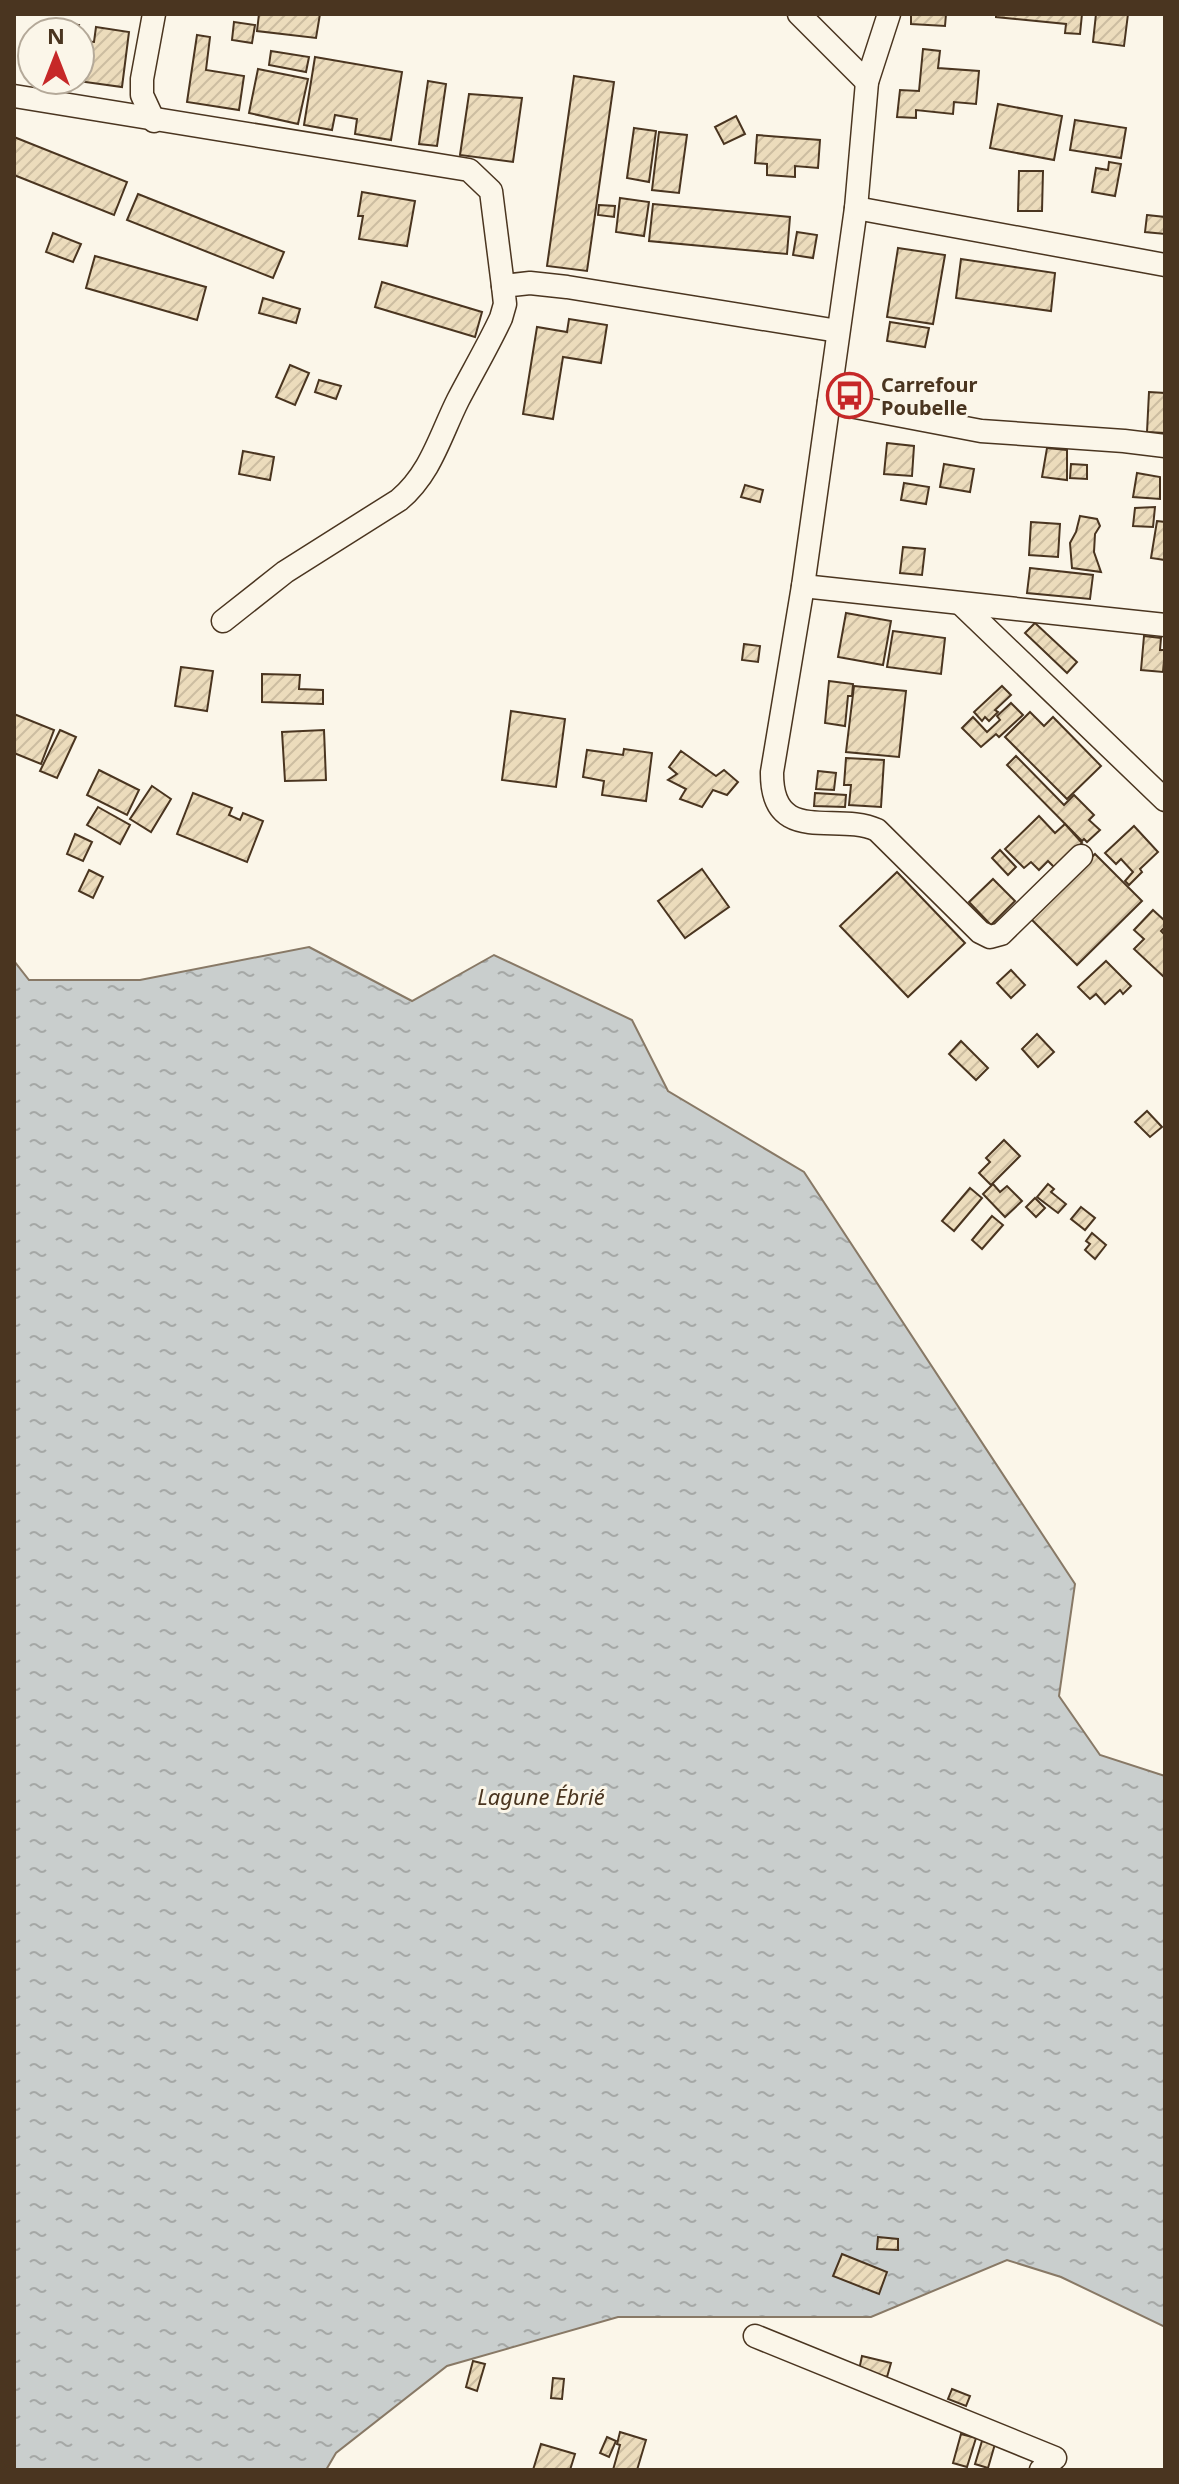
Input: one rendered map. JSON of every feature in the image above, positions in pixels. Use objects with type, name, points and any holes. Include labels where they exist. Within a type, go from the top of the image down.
[{"type":"street","points":[[154,14],[142,95],[154,121]]},
{"type":"street","points":[[799,14],[867,82]]},
{"type":"street","points":[[889,14],[867,82],[856,208],[803,586],[772,772],[772,793],[780,807],[795,818],[820,824],[867,825],[877,830],[980,932],[990,937],[1001,934],[1081,856]]},
{"type":"street","points":[[14,96],[469,170],[491,191],[505,304],[438,447],[415,486],[399,500],[285,572],[223,621]]},
{"type":"street","points":[[856,208],[1165,265]]},
{"type":"street","points":[[503,286],[530,283],[567,287],[838,331]]},
{"type":"street","points":[[829,402],[981,431],[1165,446]]},
{"type":"street","points":[[803,586],[1165,625]]},
{"type":"street","points":[[961,604],[1165,800]]},
{"type":"street","points":[[755,2336],[1055,2458],[1041,2470]]},
{"type":"water","name":"Lagune Ébrié","points":[[309,947],[412,1001],[494,955],[632,1020],[668,1091],[804,1172],[1075,1584],[1059,1696],[1100,1755],[1165,1776],[1165,2327],[1061,2277],[1007,2260],[871,2317],[618,2317],[447,2366],[336,2453],[326,2470],[14,2470],[14,961],[29,980],[140,980]]},
{"type":"building","points":[[259,14],[320,14],[316,38],[257,31]]},
{"type":"building","points":[[911,14],[946,14],[945,26],[911,24]]},
{"type":"building","points":[[996,14],[1082,14],[1080,34],[1065,33],[1066,24],[996,17]]},
{"type":"building","points":[[1096,14],[1128,14],[1124,46],[1093,42]]},
{"type":"building","points":[[234,22],[255,25],[252,43],[232,40]]},
{"type":"building","points":[[96,27],[129,32],[122,87],[96,83]]},
{"type":"building","points":[[197,35],[210,37],[206,70],[244,76],[239,110],[187,102]]},
{"type":"building","points":[[923,49],[940,51],[938,68],[979,71],[976,104],[954,102],[953,114],[916,110],[916,118],[897,117],[900,90],[919,91]]},
{"type":"building","points":[[271,51],[309,57],[306,72],[269,65]]},
{"type":"building","points":[[315,57],[402,72],[391,140],[355,134],[357,119],[335,115],[332,130],[304,125]]},
{"type":"building","points":[[258,69],[308,79],[298,124],[249,113]]},
{"type":"building","points":[[574,76],[614,82],[587,271],[547,266]]},
{"type":"building","points":[[428,81],[446,84],[437,146],[419,144]]},
{"type":"building","points":[[469,94],[522,98],[513,162],[460,155]]},
{"type":"building","points":[[998,104],[1062,116],[1054,160],[990,148]]},
{"type":"building","points":[[736,116],[745,134],[724,144],[715,127]]},
{"type":"building","points":[[1075,120],[1126,128],[1121,158],[1070,150]]},
{"type":"building","points":[[634,128],[656,131],[649,182],[627,178]]},
{"type":"building","points":[[659,132],[687,135],[679,193],[652,190]]},
{"type":"building","points":[[757,135],[820,140],[818,168],[795,166],[795,177],[767,175],[767,164],[755,163]]},
{"type":"building","points":[[14,137],[127,182],[114,215],[14,175]]},
{"type":"building","points":[[1109,162],[1121,164],[1115,196],[1092,192],[1096,168],[1108,170]]},
{"type":"building","points":[[1019,171],[1043,171],[1042,211],[1018,211]]},
{"type":"building","points":[[362,192],[415,201],[407,246],[359,239],[363,216],[358,216]]},
{"type":"building","points":[[138,194],[284,252],[273,278],[127,220]]},
{"type":"building","points":[[620,198],[649,202],[644,236],[616,232]]},
{"type":"building","points":[[653,204],[790,217],[787,254],[649,241]]},
{"type":"building","points":[[599,205],[615,206],[614,217],[598,215]]},
{"type":"building","points":[[1147,215],[1165,217],[1165,234],[1145,232]]},
{"type":"building","points":[[797,232],[817,235],[813,258],[793,255]]},
{"type":"building","points":[[53,233],[81,244],[73,262],[46,252]]},
{"type":"building","points":[[898,248],[945,255],[933,324],[887,317]]},
{"type":"building","points":[[95,256],[206,287],[197,320],[86,288]]},
{"type":"building","points":[[961,259],[1055,273],[1051,311],[956,298]]},
{"type":"building","points":[[382,282],[482,312],[475,337],[375,307]]},
{"type":"building","points":[[263,298],[300,309],[296,323],[259,313]]},
{"type":"building","points":[[569,319],[607,325],[601,363],[563,357],[553,419],[523,414],[537,327],[567,332]]},
{"type":"building","points":[[890,322],[929,328],[925,347],[887,341]]},
{"type":"building","points":[[290,365],[309,373],[295,405],[276,397]]},
{"type":"building","points":[[319,380],[341,386],[336,399],[315,392]]},
{"type":"building","points":[[1149,392],[1165,393],[1165,433],[1147,432]]},
{"type":"building","points":[[887,443],[914,446],[912,476],[884,474]]},
{"type":"building","points":[[1047,448],[1067,450],[1067,480],[1042,477]]},
{"type":"building","points":[[243,451],[274,457],[270,480],[239,474]]},
{"type":"building","points":[[944,464],[974,469],[970,492],[940,487]]},
{"type":"building","points":[[1071,464],[1087,465],[1087,479],[1070,478]]},
{"type":"building","points":[[1137,473],[1160,477],[1160,499],[1133,497]]},
{"type":"building","points":[[904,483],[929,487],[926,504],[901,500]]},
{"type":"building","points":[[745,485],[763,490],[760,502],[741,497]]},
{"type":"building","points":[[1155,507],[1153,527],[1133,526],[1135,508]]},
{"type":"building","points":[[1080,516],[1097,519],[1100,526],[1095,534],[1094,552],[1101,572],[1072,568],[1070,543]]},
{"type":"building","points":[[1157,521],[1165,522],[1165,560],[1151,558]]},
{"type":"building","points":[[1031,522],[1060,524],[1058,557],[1029,555]]},
{"type":"building","points":[[903,547],[925,549],[922,575],[900,573]]},
{"type":"building","points":[[1030,568],[1093,575],[1090,599],[1027,593]]},
{"type":"building","points":[[846,613],[891,621],[883,665],[838,657]]},
{"type":"building","points":[[1035,623],[1077,662],[1067,673],[1025,633]]},
{"type":"building","points":[[893,631],[945,638],[941,674],[887,667]]},
{"type":"building","points":[[1144,636],[1161,638],[1160,650],[1165,650],[1163,672],[1141,670]]},
{"type":"building","points":[[744,644],[760,646],[758,662],[742,660]]},
{"type":"building","points":[[181,667],[213,671],[207,711],[175,706]]},
{"type":"building","points":[[262,674],[300,675],[299,689],[323,690],[323,704],[262,702]]},
{"type":"building","points":[[829,681],[853,684],[852,696],[848,696],[845,726],[825,723]]},
{"type":"building","points":[[854,686],[906,691],[899,757],[846,752]]},
{"type":"building","points":[[1002,686],[1011,695],[995,710],[998,712],[989,721],[985,717],[982,721],[974,712]]},
{"type":"building","points":[[1011,703],[1023,715],[999,737],[996,734],[981,747],[962,728],[973,717],[987,732],[1000,720],[997,716]]},
{"type":"building","points":[[511,711],[565,719],[556,787],[502,780]]},
{"type":"building","points":[[1030,712],[1044,726],[1053,717],[1101,766],[1067,799],[1005,737]]},
{"type":"building","points":[[14,714],[54,730],[41,764],[14,753]]},
{"type":"building","points":[[60,730],[76,737],[57,778],[40,771]]},
{"type":"building","points":[[324,730],[326,780],[285,781],[282,732]]},
{"type":"building","points":[[624,749],[652,753],[646,801],[602,795],[604,781],[583,777],[587,750],[623,755]]},
{"type":"building","points":[[681,751],[716,776],[724,770],[738,782],[727,795],[713,790],[702,807],[680,799],[686,789],[668,780],[677,774],[669,767]]},
{"type":"building","points":[[1016,756],[1064,805],[1074,795],[1094,815],[1089,820],[1100,830],[1087,842],[1082,841],[1007,765]]},
{"type":"building","points":[[846,758],[884,760],[881,807],[849,805],[851,785],[844,785]]},
{"type":"building","points":[[99,770],[139,790],[127,815],[87,795]]},
{"type":"building","points":[[818,771],[836,773],[834,790],[816,789]]},
{"type":"building","points":[[152,786],[171,799],[151,832],[130,819]]},
{"type":"building","points":[[193,793],[232,808],[229,815],[240,820],[243,813],[263,821],[247,862],[177,834]]},
{"type":"building","points":[[815,793],[846,795],[845,807],[814,806]]},
{"type":"building","points":[[98,807],[130,825],[120,844],[87,825]]},
{"type":"building","points":[[1039,816],[1055,833],[1065,824],[1082,843],[1055,868],[1048,861],[1039,870],[1031,862],[1024,868],[1005,849]]},
{"type":"building","points":[[1134,826],[1158,852],[1129,885],[1125,881],[1133,872],[1121,859],[1116,864],[1105,853]]},
{"type":"building","points":[[75,834],[92,842],[83,861],[67,854]]},
{"type":"building","points":[[1000,850],[1016,867],[1008,875],[992,858]]},
{"type":"building","points":[[1095,854],[1142,901],[1077,965],[1030,918]]},
{"type":"building","points":[[702,869],[729,907],[685,938],[658,901]]},
{"type":"building","points":[[89,870],[103,877],[93,898],[79,891]]},
{"type":"building","points":[[897,872],[965,943],[908,997],[840,926]]},
{"type":"building","points":[[993,879],[1015,901],[991,925],[969,902]]},
{"type":"building","points":[[1153,910],[1165,921],[1161,931],[1165,935],[1165,978],[1134,949],[1144,939],[1134,930]]},
{"type":"building","points":[[1106,961],[1131,986],[1123,994],[1120,990],[1105,1004],[1096,994],[1090,999],[1078,987]]},
{"type":"building","points":[[1011,970],[1025,985],[1011,998],[997,983]]},
{"type":"building","points":[[1037,1034],[1054,1052],[1038,1067],[1022,1049]]},
{"type":"building","points":[[961,1041],[988,1068],[976,1080],[949,1054]]},
{"type":"building","points":[[1147,1111],[1162,1127],[1150,1137],[1135,1122]]},
{"type":"building","points":[[1004,1140],[1020,1156],[991,1185],[979,1173],[990,1162],[986,1158]]},
{"type":"building","points":[[993,1184],[1000,1192],[1007,1186],[1022,1201],[1005,1217],[983,1194]]},
{"type":"building","points":[[1048,1184],[1054,1189],[1051,1192],[1066,1204],[1058,1213],[1037,1197]]},
{"type":"building","points":[[970,1188],[982,1198],[954,1231],[942,1221]]},
{"type":"building","points":[[1035,1198],[1045,1208],[1036,1217],[1026,1207]]},
{"type":"building","points":[[1081,1207],[1095,1218],[1085,1230],[1071,1219]]},
{"type":"building","points":[[992,1216],[1003,1225],[982,1249],[972,1240]]},
{"type":"building","points":[[1092,1233],[1106,1245],[1095,1259],[1085,1250],[1090,1244],[1086,1241]]},
{"type":"building","points":[[878,2237],[898,2239],[898,2250],[877,2249]]},
{"type":"building","points":[[842,2254],[887,2272],[879,2294],[833,2276]]},
{"type":"building","points":[[862,2356],[891,2363],[887,2377],[859,2370]]},
{"type":"building","points":[[473,2361],[485,2364],[477,2391],[466,2387]]},
{"type":"building","points":[[553,2378],[564,2379],[562,2399],[551,2398]]},
{"type":"building","points":[[952,2389],[970,2396],[966,2406],[948,2399]]},
{"type":"building","points":[[620,2432],[646,2440],[637,2470],[613,2470]]},
{"type":"building","points":[[961,2434],[976,2438],[967,2467],[953,2463]]},
{"type":"building","points":[[607,2437],[616,2441],[609,2457],[600,2453]]},
{"type":"building","points":[[982,2441],[995,2444],[988,2468],[975,2464]]},
{"type":"building","points":[[541,2444],[575,2454],[570,2470],[533,2470]]},
{"type":"place","name":"Carrefour Poubelle","points":[[850,395]]}]
